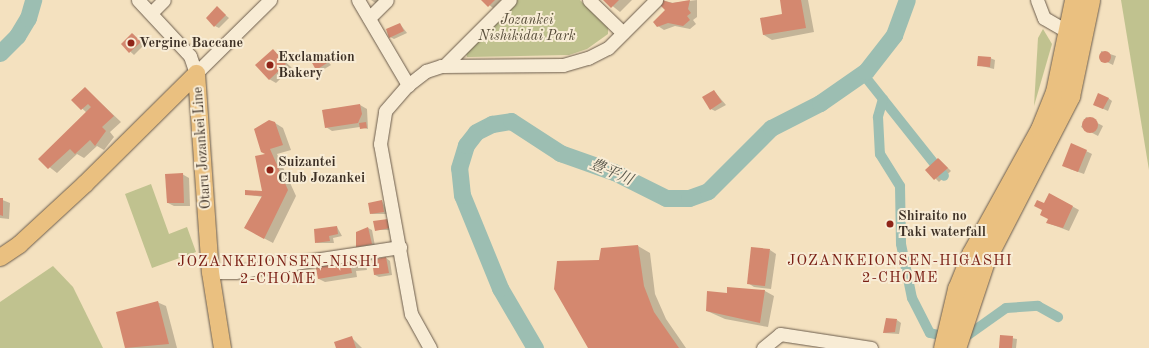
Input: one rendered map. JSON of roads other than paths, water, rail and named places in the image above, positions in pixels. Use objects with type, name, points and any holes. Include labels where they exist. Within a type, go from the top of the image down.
[{"type":"highway","points":[[950,339],[985,260],[1070,96],[1076,35],[1074,0]]},
{"type":"highway","points":[[1076,35],[1090,0]]},
{"type":"main road","name":"Otaru Jozankei Line","points":[[0,257],[19,244],[85,183],[196,73]]},
{"type":"main road","name":"Otaru Jozankei Line","points":[[196,73],[210,272],[222,348]]},
{"type":"street","points":[[138,0],[190,56],[196,73],[270,0]]},
{"type":"street","points":[[150,13],[164,0]]},
{"type":"street","points":[[358,0],[408,85]]},
{"type":"street","points":[[369,18],[387,0]]},
{"type":"street","points":[[444,66],[510,0]]},
{"type":"street","points":[[590,0],[623,33]]},
{"type":"street","points":[[430,348],[412,314],[380,144],[385,111],[408,85],[426,71],[444,66],[563,65],[608,48],[656,0]]},
{"type":"street","points":[[1037,0],[1044,18],[1076,35]]},
{"type":"street","points":[[210,272],[235,272],[400,247]]},
{"type":"street","points":[[762,348],[780,334],[871,348]]},
{"type":"waterway","points":[[0,53],[17,36],[28,18],[33,0]]},
{"type":"waterway","name":"豊平川","points":[[535,348],[500,288],[462,195],[459,168],[466,145],[476,132],[492,124],[511,121],[560,153],[614,172],[666,198],[689,198],[708,191],[771,128],[820,103],[866,71],[894,35],[907,0]]},
{"type":"waterway","points":[[863,74],[944,176]]},
{"type":"waterway","points":[[883,99],[878,117],[880,154],[900,186],[901,244],[912,298],[930,333],[961,340],[1006,308],[1038,306],[1058,317]]},
{"type":"place","name":"Vergine Baccane","points":[[131,43]]},
{"type":"place","name":"Exclamation Bakery","points":[[270,65]]},
{"type":"place","name":"Suizantei Club Jozankei","points":[[270,170]]},
{"type":"place","name":"Shiraito no Taki waterfall","points":[[890,224]]},
{"type":"district","name":"JOZANKEIONSEN-NISHI 2-CHOME","points":[[278,270]]},
{"type":"district","name":"JOZANKEIONSEN-HIGASHI 2-CHOME","points":[[900,270]]},
{"type":"park label","name":"Jozankei Nishikidai Park","points":[[527,28]]}]
